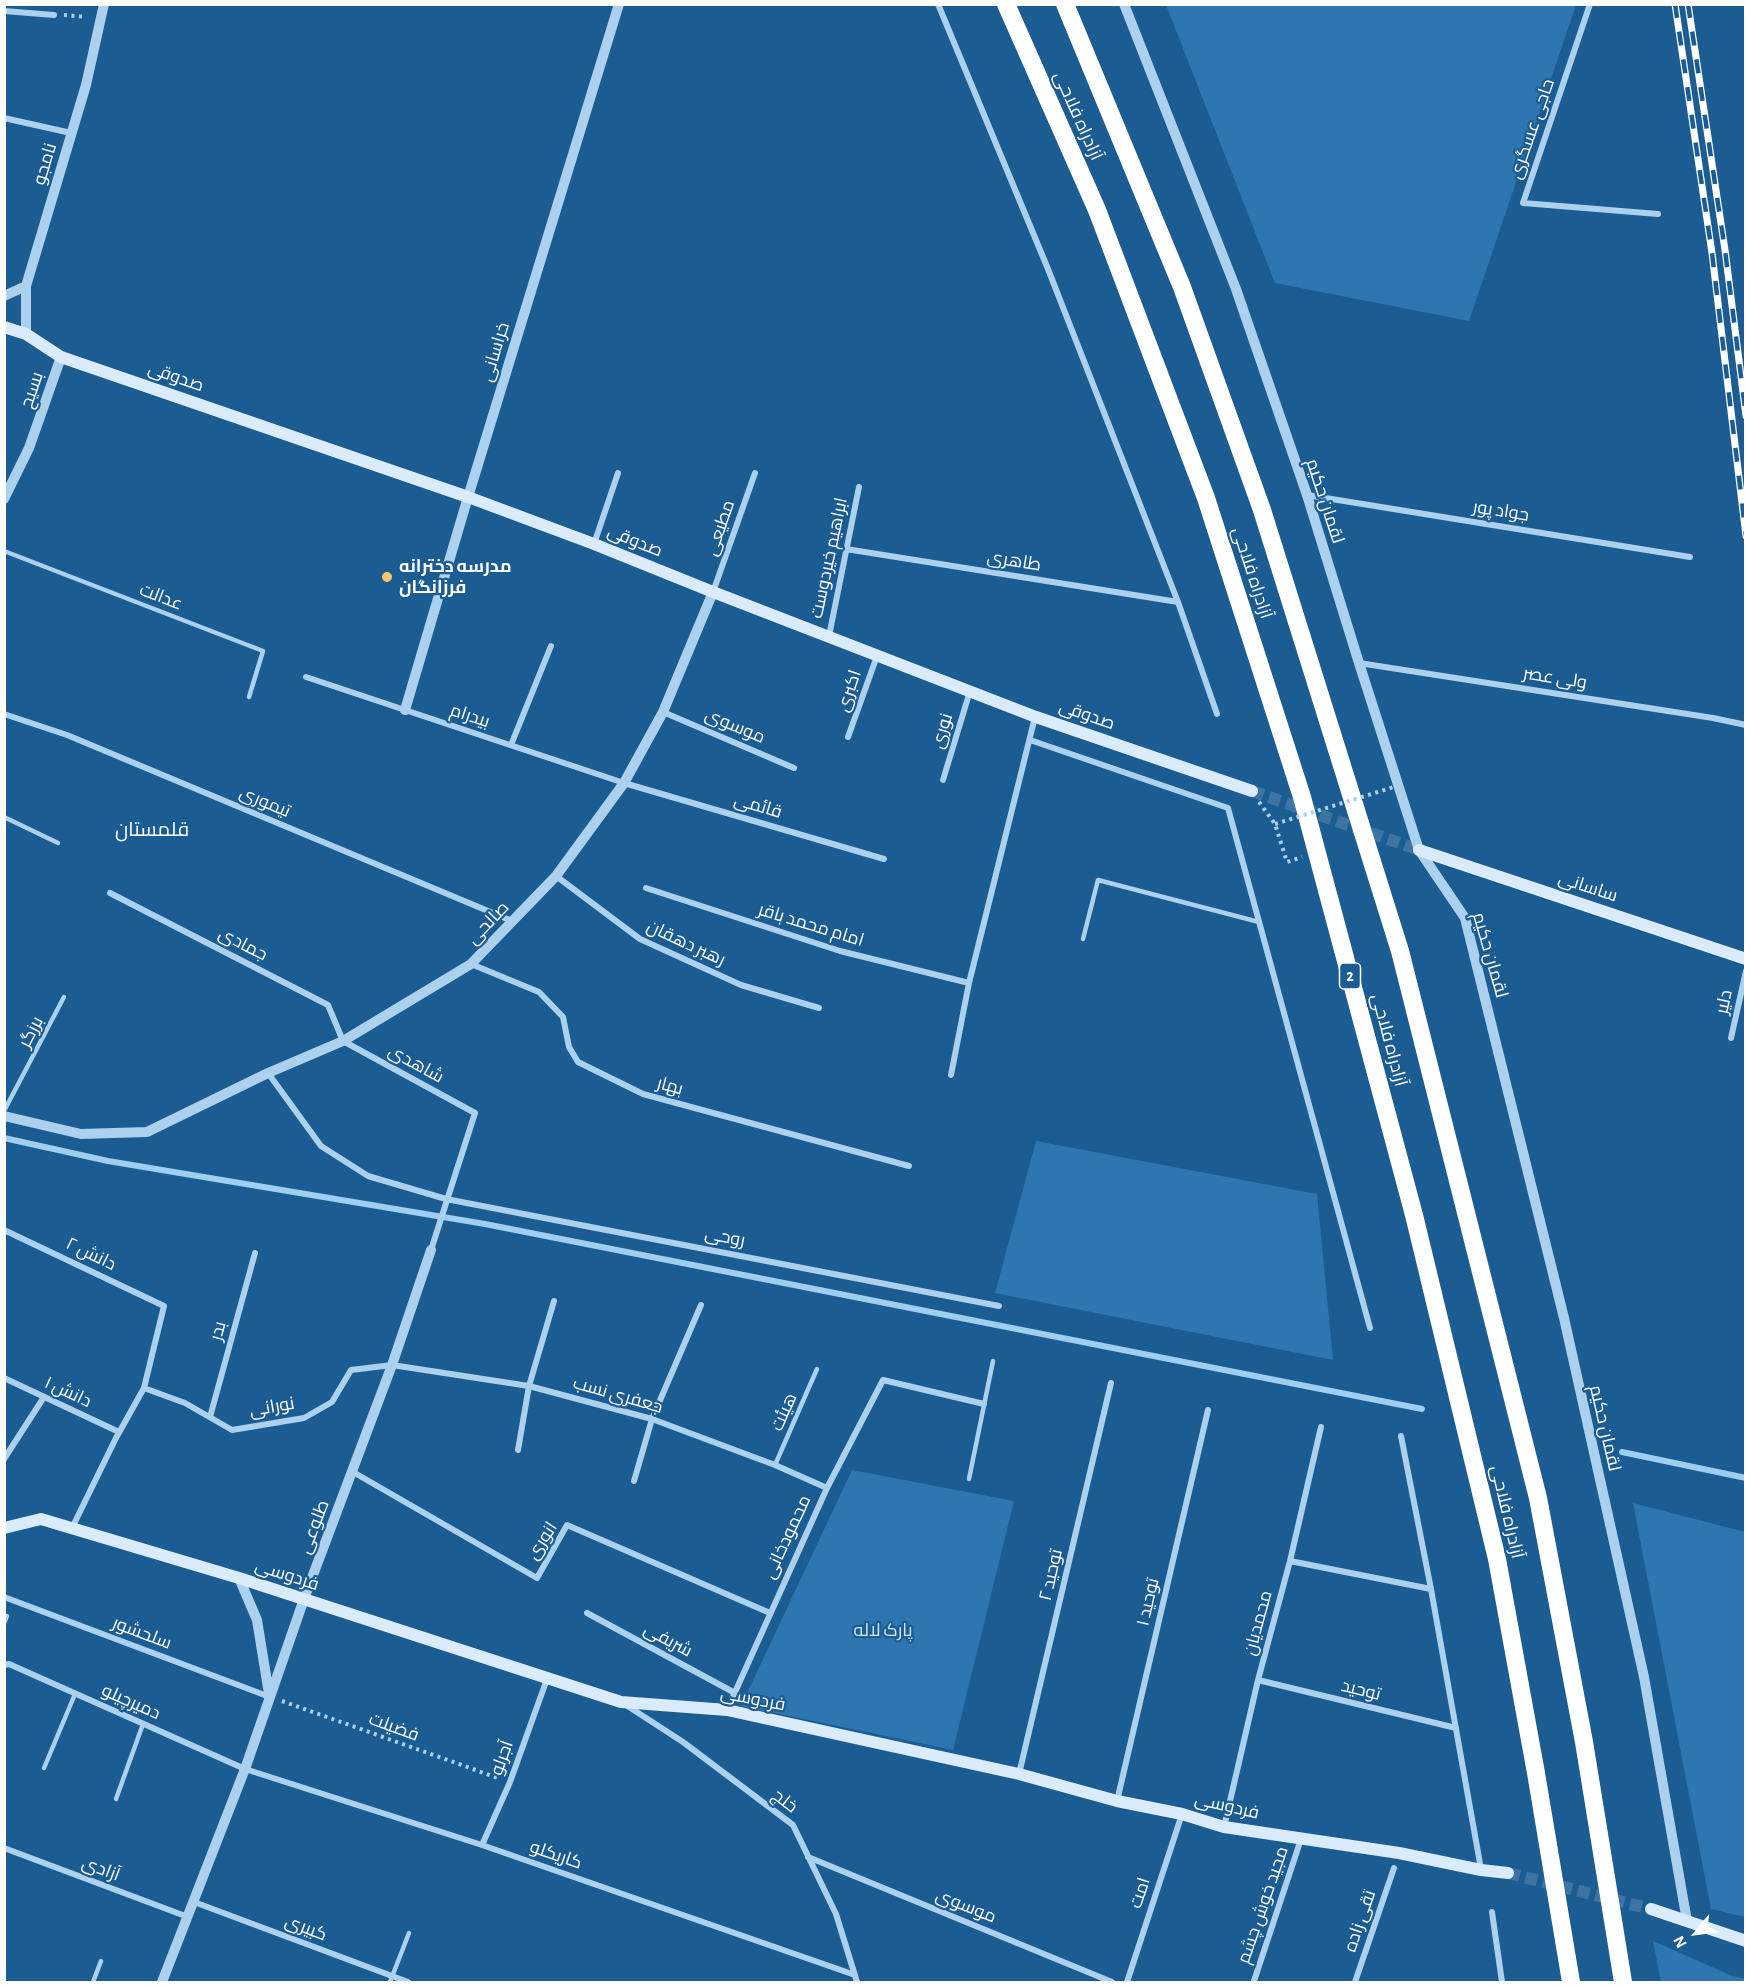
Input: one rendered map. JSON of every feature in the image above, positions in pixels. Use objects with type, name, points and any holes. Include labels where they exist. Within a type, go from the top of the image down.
[{"type":"highway","name":"آزادراه فلاحی","points":[[1006,4],[1097,210],[1206,498],[1302,797],[1414,1215],[1497,1559],[1571,1983]]},
{"type":"highway","name":"آزادراه فلاحی","points":[[1065,4],[1182,287],[1262,510],[1400,951],[1538,1498],[1584,1742],[1623,1983]]},
{"type":"main road","name":"صدوقی","points":[[4,327],[26,334],[61,357],[468,497],[1036,717],[1252,791]]},
{"type":"main road","name":"ساسانی","points":[[1419,850],[1746,959]]},
{"type":"main road","name":"فردوسی","points":[[4,1528],[41,1519],[239,1578],[621,1702],[727,1710],[1020,1774],[1117,1801],[1182,1814],[1224,1827],[1399,1853],[1481,1870],[1508,1873]]},
{"type":"main road","points":[[1651,1910],[1746,1941]]},
{"type":"street","name":"نامجو","points":[[26,334],[26,286],[86,85],[104,4]]},
{"type":"street","name":"خراسانی","points":[[405,710],[619,4]]},
{"type":"street","points":[[938,4],[1048,269],[1178,602],[1217,714]]},
{"type":"street","name":"لقمان حکیم","points":[[1124,4],[1236,289],[1307,495],[1419,850],[1465,918],[1564,1318],[1636,1642],[1687,1921]]},
{"type":"street","name":"حاجی عسگری","points":[[1590,4],[1523,203],[1658,214]]},
{"type":"street","points":[[4,10],[54,15]]},
{"type":"street","points":[[4,118],[71,133]]},
{"type":"street","points":[[4,296],[26,286]]},
{"type":"street","name":"بسیح","points":[[4,499],[29,448],[61,357]]},
{"type":"street","points":[[594,544],[618,473]]},
{"type":"street","name":"مطیعی","points":[[713,592],[755,473]]},
{"type":"street","name":"ابراهیم خیردوست","points":[[829,636],[859,487]]},
{"type":"street","name":"جواد پور","points":[[1307,495],[1690,557]]},
{"type":"street","name":"طاهری","points":[[846,549],[1178,602]]},
{"type":"street","name":"صالحی","points":[[4,1116],[81,1134],[147,1132],[268,1073],[343,1041],[471,964],[556,876],[624,783],[663,712],[713,592]]},
{"type":"street","points":[[511,745],[551,646]]},
{"type":"street","name":"اکبری","points":[[848,737],[877,655]]},
{"type":"street","name":"ولی عصر","points":[[1359,663],[1746,725]]},
{"type":"street","name":"بیدرام","points":[[306,677],[624,783]]},
{"type":"street","name":"نوری","points":[[943,780],[970,691]]},
{"type":"street","name":"موسوی","points":[[663,712],[794,768]]},
{"type":"street","name":"تیموری","points":[[4,714],[68,735],[513,922]]},
{"type":"street","points":[[951,1075],[969,983],[1036,717]]},
{"type":"street","points":[[1030,740],[1228,808],[1370,1328]]},
{"type":"street","name":"قائمی","points":[[624,783],[884,859]]},
{"type":"street","name":"رهبر دهقان","points":[[556,876],[640,939],[741,985],[819,1008]]},
{"type":"street","name":"امام محمد باقر","points":[[646,888],[840,951],[969,983]]},
{"type":"street","name":"جمادی","points":[[110,893],[328,1005],[343,1041]]},
{"type":"street","name":"بهار","points":[[471,964],[539,992],[563,1017],[569,1047],[578,1062],[643,1094],[909,1166]]},
{"type":"street","name":"دلیر","points":[[1731,1038],[1746,971]]},
{"type":"street","name":"شاهدی","points":[[343,1041],[475,1113]]},
{"type":"street","name":"روحی","points":[[268,1073],[321,1146],[368,1176],[446,1198],[999,1306]]},
{"type":"street","name":"طلوعی","points":[[162,1983],[245,1769],[304,1599],[392,1365],[475,1113]]},
{"type":"street","name":"دانش ۲","points":[[4,1230],[164,1306],[144,1388]]},
{"type":"street","name":"بدر","points":[[210,1417],[255,1253]]},
{"type":"street","points":[[518,1450],[529,1386],[554,1301]]},
{"type":"street","points":[[634,1481],[652,1419],[701,1305]]},
{"type":"street","name":"جعفری نسب","points":[[392,1365],[529,1386],[652,1419],[826,1488]]},
{"type":"street","name":"نورانی","points":[[144,1388],[185,1403],[232,1430],[304,1418],[332,1402],[351,1370],[392,1365]]},
{"type":"street","name":"دانش ۱","points":[[4,1378],[119,1432]]},
{"type":"street","name":"محمودخانی","points":[[727,1710],[826,1488],[883,1380],[984,1404]]},
{"type":"street","name":"توحید ۲","points":[[1020,1774],[1112,1383]]},
{"type":"street","points":[[72,1528],[119,1432],[144,1388]]},
{"type":"street","points":[[4,1459],[44,1397]]},
{"type":"street","name":"توحید ۱","points":[[1117,1801],[1208,1410]]},
{"type":"street","name":"محمدیان","points":[[1224,1827],[1321,1427]]},
{"type":"street","points":[[1401,1436],[1481,1870]]},
{"type":"street","name":"انوری","points":[[353,1472],[537,1578],[567,1525],[770,1613]]},
{"type":"street","points":[[1290,1561],[1431,1589]]},
{"type":"street","points":[[239,1578],[257,1620],[270,1697]]},
{"type":"street","name":"سلحشور","points":[[4,1597],[270,1697]]},
{"type":"street","name":"شریفی","points":[[587,1613],[735,1693]]},
{"type":"street","name":"دمیرچیلو","points":[[4,1665],[9,1665],[245,1769]]},
{"type":"street","name":"آجرلو","points":[[482,1845],[510,1782],[547,1679]]},
{"type":"street","name":"توحید","points":[[1258,1680],[1456,1728]]},
{"type":"street","name":"خلج","points":[[621,1702],[683,1742],[793,1826],[836,1914],[858,1983]]},
{"type":"street","name":"کاریکلو","points":[[245,1769],[482,1845],[855,1975]]},
{"type":"street","name":"امت","points":[[1127,1983],[1182,1814]]},
{"type":"street","name":"مجید خوش چشم","points":[[1254,1981],[1302,1838]]},
{"type":"street","name":"آزادی","points":[[4,1848],[188,1917]]},
{"type":"street","name":"موسوی","points":[[808,1857],[1112,1983]]},
{"type":"street","name":"تقی زاده","points":[[1355,1983],[1394,1868]]},
{"type":"street","name":"کبیری","points":[[194,1902],[392,1980],[408,1983]]},
{"type":"street","points":[[1492,1912],[1502,1983]]},
{"type":"lane","name":"عدالت","points":[[4,551],[263,651],[249,698]]},
{"type":"lane","points":[[4,817],[58,843]]},
{"type":"lane","points":[[1083,939],[1098,880],[1259,922]]},
{"type":"lane","name":"برزگر","points":[[4,1111],[64,997]]},
{"type":"lane","points":[[969,1479],[993,1361]]},
{"type":"lane","name":"هیئت","points":[[775,1466],[817,1369]]},
{"type":"lane","points":[[4,1623],[7,1616]]},
{"type":"lane","points":[[44,1768],[75,1694]]},
{"type":"lane","points":[[116,1799],[143,1724]]},
{"type":"lane","points":[[392,1980],[409,1933]]},
{"type":"lane","points":[[93,1983],[101,1961]]},
{"type":"path","points":[[54,15],[102,18]]},
{"type":"path","points":[[1275,824],[1397,786]]},
{"type":"path","points":[[1252,791],[1275,824],[1287,862]]},
{"type":"path","name":"فضیلت","points":[[270,1697],[510,1782]]},
{"type":"green space","points":[[1166,5],[1576,5],[1469,321],[1275,283]]},
{"type":"green space","points":[[1036,1141],[1317,1194],[1333,1360],[995,1293]]},
{"type":"green space","name":"پارک لاله","points":[[852,1470],[1014,1501],[953,1750],[741,1706]]},
{"type":"green space","points":[[1633,1503],[1745,1532],[1745,1917],[1711,1909]]},
{"type":"green space","points":[[1653,1941],[1730,1975],[1745,1979],[1745,1982],[1661,1982]]},
{"type":"waterway","points":[[4,1138],[108,1161],[485,1224],[1422,1409]]},
{"type":"waterway","points":[[1622,1452],[1746,1478]]},
{"type":"tunnel","points":[[1252,791],[1419,850]]},
{"type":"tunnel","points":[[1508,1873],[1651,1909]]},
{"type":"railway","points":[[1675,4],[1712,253],[1746,536]]},
{"type":"railway","points":[[1688,4],[1725,250],[1746,416]]},
{"type":"place","name":"مدرسه دخترانه فرزانگان","points":[[387,577]]},
{"type":"district","name":"قلمستان","points":[[152,830]]}]
